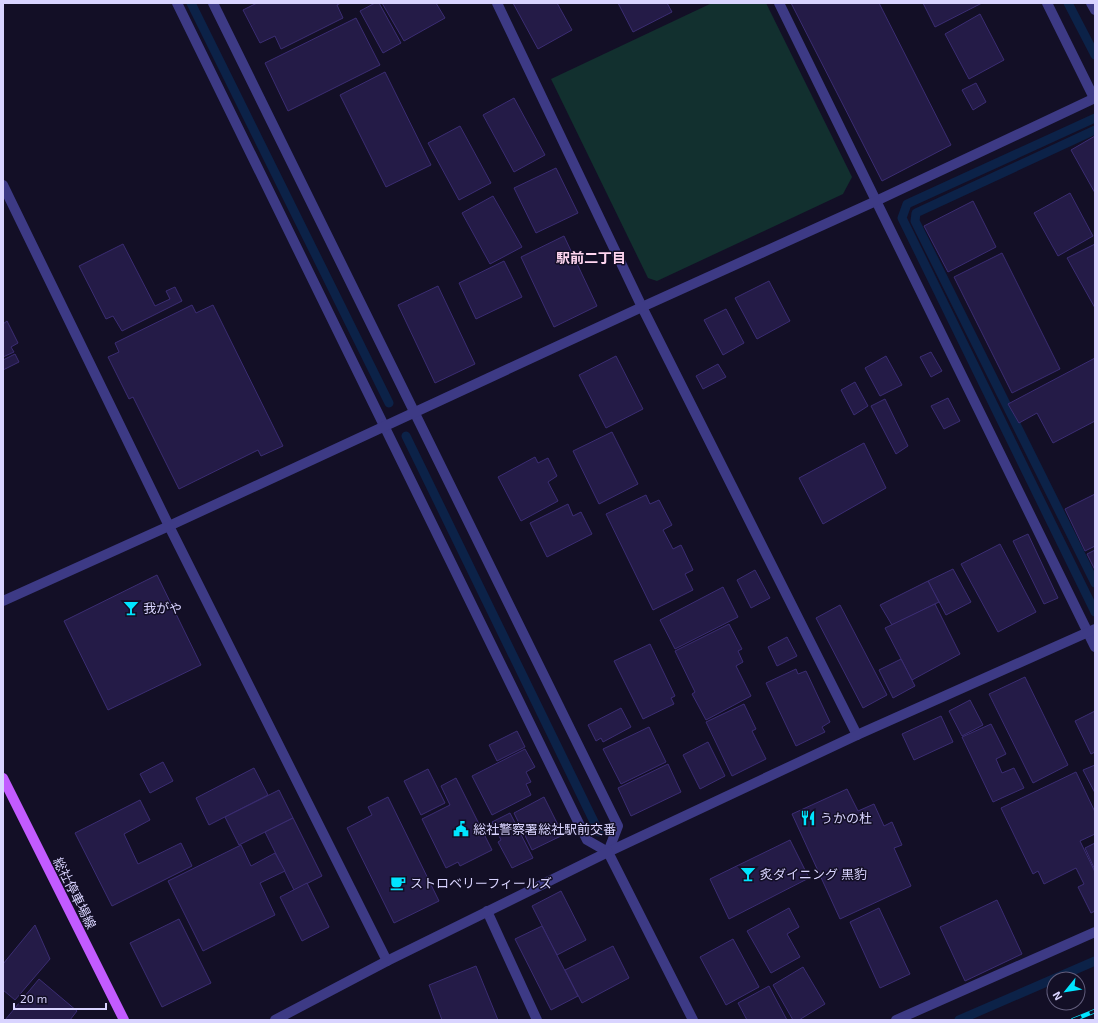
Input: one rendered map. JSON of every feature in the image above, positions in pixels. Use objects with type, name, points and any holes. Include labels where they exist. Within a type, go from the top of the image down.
[{"type":"main road","name":"総社停車場線","points":[[3,778],[124,1020]]},
{"type":"street","points":[[177,3],[587,840],[608,852],[693,1020]]},
{"type":"street","points":[[213,3],[618,826],[608,852]]},
{"type":"street","points":[[497,3],[642,307],[857,735]]},
{"type":"street","points":[[780,3],[876,201],[1091,630],[1095,647]]},
{"type":"street","points":[[3,600],[169,526],[642,307],[876,201],[1094,98],[1047,3]]},
{"type":"street","points":[[1091,3],[1095,10]]},
{"type":"street","points":[[3,185],[169,526],[387,961]]},
{"type":"street","points":[[275,1020],[387,961],[608,852],[857,735],[1091,630]]},
{"type":"street","points":[[487,911],[537,1020]]},
{"type":"street","points":[[896,1020],[1095,932]]},
{"type":"green space","points":[[712,3],[766,3],[852,177],[843,194],[657,281],[648,278],[551,79]]},
{"type":"building","points":[[257,3],[341,3],[337,5],[343,18],[281,49],[275,36],[260,43],[243,10]]},
{"type":"building","points":[[375,3],[379,3],[401,43],[383,53],[360,11]]},
{"type":"building","points":[[382,3],[436,3],[445,18],[404,41]]},
{"type":"building","points":[[513,3],[557,3],[572,30],[538,49]]},
{"type":"building","points":[[618,3],[667,3],[672,12],[633,32]]},
{"type":"building","points":[[791,3],[879,3],[951,145],[882,181]]},
{"type":"building","points":[[923,3],[982,3],[935,27]]},
{"type":"building","points":[[980,14],[1004,60],[969,79],[945,34]]},
{"type":"building","points":[[356,18],[380,65],[288,111],[265,63]]},
{"type":"building","points":[[385,72],[431,165],[386,187],[340,95]]},
{"type":"building","points":[[976,83],[986,102],[973,110],[962,90]]},
{"type":"building","points":[[514,98],[545,155],[514,172],[483,115]]},
{"type":"building","points":[[460,126],[491,183],[459,200],[428,143]]},
{"type":"building","points":[[1095,136],[1095,193],[1071,150]]},
{"type":"building","points":[[556,168],[578,213],[536,233],[514,188]]},
{"type":"building","points":[[1070,193],[1093,236],[1058,256],[1034,213]]},
{"type":"building","points":[[493,196],[522,247],[490,264],[462,213]]},
{"type":"building","points":[[973,201],[996,247],[948,272],[924,226]]},
{"type":"building","points":[[564,236],[597,306],[554,327],[521,257]]},
{"type":"building","points":[[123,244],[155,306],[170,299],[166,291],[175,287],[182,301],[122,331],[113,316],[106,319],[79,266]]},
{"type":"building","points":[[1095,244],[1095,308],[1067,258]]},
{"type":"building","points":[[1002,253],[1060,369],[1012,393],[954,277]]},
{"type":"building","points":[[504,261],[522,297],[476,319],[459,283]]},
{"type":"building","points":[[769,281],[790,321],[757,339],[735,298]]},
{"type":"building","points":[[438,286],[475,364],[435,383],[398,305]]},
{"type":"building","points":[[192,305],[196,313],[213,305],[283,446],[261,456],[258,450],[179,489],[133,397],[129,399],[108,357],[119,352],[115,343]]},
{"type":"building","points":[[726,309],[744,343],[723,355],[704,320]]},
{"type":"building","points":[[7,321],[18,343],[11,347],[14,352],[3,357],[3,324]]},
{"type":"building","points":[[931,352],[942,371],[931,377],[920,357]]},
{"type":"building","points":[[15,354],[19,362],[3,370],[3,360]]},
{"type":"building","points":[[616,356],[643,409],[606,428],[579,375]]},
{"type":"building","points":[[886,356],[902,385],[880,396],[865,368]]},
{"type":"building","points":[[1095,358],[1095,421],[1053,443],[1037,413],[1019,423],[1008,404]]},
{"type":"building","points":[[718,364],[726,377],[703,389],[696,376]]},
{"type":"building","points":[[855,382],[868,406],[854,415],[841,390]]},
{"type":"building","points":[[948,398],[960,421],[944,429],[931,406]]},
{"type":"building","points":[[885,399],[908,446],[896,454],[871,406]]},
{"type":"building","points":[[612,432],[638,484],[599,504],[573,451]]},
{"type":"building","points":[[864,443],[886,488],[823,524],[799,478]]},
{"type":"building","points":[[535,457],[538,463],[548,458],[557,476],[548,482],[558,501],[521,521],[498,477]]},
{"type":"building","points":[[1095,494],[1095,546],[1085,551],[1065,509]]},
{"type":"building","points":[[646,495],[650,504],[659,500],[672,525],[663,530],[673,549],[681,545],[693,570],[685,574],[693,590],[653,610],[606,514]]},
{"type":"building","points":[[568,504],[573,516],[581,512],[592,534],[547,557],[530,523]]},
{"type":"building","points":[[1028,534],[1058,598],[1044,604],[1013,541]]},
{"type":"building","points":[[1000,544],[1036,612],[998,632],[961,564]]},
{"type":"building","points":[[1095,550],[1095,570],[1087,554]]},
{"type":"building","points":[[953,569],[971,602],[946,615],[928,581]]},
{"type":"building","points":[[755,570],[770,598],[751,608],[737,580]]},
{"type":"building","points":[[157,575],[201,665],[108,710],[64,621]]},
{"type":"building","points":[[928,581],[939,602],[892,625],[880,605]]},
{"type":"building","points":[[723,587],[738,617],[675,649],[660,620]]},
{"type":"building","points":[[935,604],[960,654],[912,680],[885,628]]},
{"type":"building","points":[[840,605],[887,695],[863,708],[816,618]]},
{"type":"building","points":[[729,624],[742,649],[738,651],[743,662],[736,666],[751,696],[706,720],[692,694],[695,692],[675,651]]},
{"type":"building","points":[[787,637],[797,656],[777,666],[768,647]]},
{"type":"building","points":[[650,644],[675,696],[671,698],[674,704],[643,719],[614,661]]},
{"type":"building","points":[[901,659],[915,686],[893,698],[879,670]]},
{"type":"building","points":[[796,669],[798,674],[806,671],[830,722],[822,727],[825,732],[796,746],[766,683]]},
{"type":"building","points":[[1025,677],[1068,765],[1033,783],[989,694]]},
{"type":"building","points":[[970,700],[983,725],[962,736],[949,711]]},
{"type":"building","points":[[744,704],[756,729],[752,731],[766,759],[732,776],[706,722]]},
{"type":"building","points":[[621,708],[631,727],[603,742],[601,738],[596,741],[588,725]]},
{"type":"building","points":[[1095,711],[1095,752],[1091,754],[1075,721]]},
{"type":"building","points":[[941,716],[953,742],[914,760],[902,734]]},
{"type":"building","points":[[991,724],[1006,754],[996,759],[1002,773],[1014,768],[1024,788],[993,802],[962,737]]},
{"type":"building","points":[[649,727],[666,762],[621,784],[603,749]]},
{"type":"building","points":[[517,731],[525,747],[497,761],[489,745]]},
{"type":"building","points":[[708,742],[725,776],[700,789],[683,755]]},
{"type":"building","points":[[525,749],[535,767],[526,772],[531,782],[526,784],[531,795],[492,815],[472,776]]},
{"type":"building","points":[[163,762],[173,781],[150,793],[140,774]]},
{"type":"building","points":[[668,764],[681,792],[631,816],[618,788]]},
{"type":"building","points":[[1095,765],[1095,793],[1083,770]]},
{"type":"building","points":[[254,768],[268,795],[209,825],[196,798]]},
{"type":"building","points":[[428,769],[445,803],[421,815],[404,781]]},
{"type":"building","points":[[1076,772],[1095,812],[1095,834],[1080,841],[1095,872],[1095,911],[1091,913],[1078,887],[1084,884],[1076,868],[1044,884],[1038,871],[1033,874],[1001,808]]},
{"type":"building","points":[[456,778],[492,850],[460,866],[458,862],[446,868],[422,819],[450,805],[441,786]]},
{"type":"building","points":[[847,789],[858,811],[874,804],[884,826],[892,822],[902,845],[894,848],[911,886],[840,919],[792,814]]},
{"type":"building","points":[[279,790],[293,818],[239,845],[225,817]]},
{"type":"building","points":[[388,797],[439,901],[394,923],[347,828],[372,815],[368,807]]},
{"type":"building","points":[[544,797],[563,835],[532,850],[514,813]]},
{"type":"building","points":[[140,800],[150,820],[124,834],[138,864],[181,843],[192,866],[112,906],[75,833]]},
{"type":"building","points":[[510,813],[533,858],[512,868],[498,842],[501,840],[492,822]]},
{"type":"building","points":[[293,818],[322,876],[294,890],[265,832]]},
{"type":"building","points":[[790,840],[809,878],[729,919],[710,879]]},
{"type":"building","points":[[1095,843],[1095,870],[1085,848]]},
{"type":"building","points":[[241,845],[251,866],[275,853],[285,871],[260,883],[275,915],[203,951],[168,881]]},
{"type":"building","points":[[307,883],[329,927],[302,941],[280,897]]},
{"type":"building","points":[[561,891],[586,940],[557,955],[532,906]]},
{"type":"building","points":[[997,900],[1022,954],[965,981],[940,927]]},
{"type":"building","points":[[789,908],[799,927],[787,934],[800,957],[771,973],[747,931]]},
{"type":"building","points":[[879,908],[910,974],[880,988],[850,922]]},
{"type":"building","points":[[179,919],[211,983],[162,1007],[130,943]]},
{"type":"building","points":[[35,925],[50,959],[15,1000],[3,990],[3,964]]},
{"type":"building","points":[[542,926],[578,996],[551,1010],[515,939]]},
{"type":"building","points":[[733,939],[759,987],[726,1005],[700,957]]},
{"type":"building","points":[[613,946],[629,978],[582,1003],[565,970]]},
{"type":"building","points":[[476,966],[498,1020],[442,1020],[429,985]]},
{"type":"building","points":[[803,967],[825,1004],[799,1020],[793,1020],[773,985]]},
{"type":"building","points":[[39,979],[77,1011],[70,1020],[5,1020]]},
{"type":"building","points":[[769,986],[787,1020],[747,1020],[738,1003]]},
{"type":"waterway","points":[[191,3],[389,403]]},
{"type":"waterway","points":[[1068,3],[1095,55]]},
{"type":"waterway","points":[[1095,118],[907,204],[902,218],[1095,612]]},
{"type":"waterway","points":[[1095,130],[916,213],[915,221],[1095,583]]},
{"type":"waterway","points":[[406,436],[599,832]]},
{"type":"waterway","points":[[959,1020],[1095,961]]},
{"type":"railway","points":[[1073,1020],[1095,1011]]},
{"type":"place","name":"我がや","points":[[131,608]]},
{"type":"place","name":"うかの杜","points":[[808,818]]},
{"type":"place","name":"総社警察署総社駅前交番","points":[[461,829]]},
{"type":"place","name":"炙ダイニング 黒豹","points":[[748,874]]},
{"type":"place","name":"ストロベリーフィールズ","points":[[398,883]]},
{"type":"district","name":"駅前二丁目","points":[[591,257]]}]
